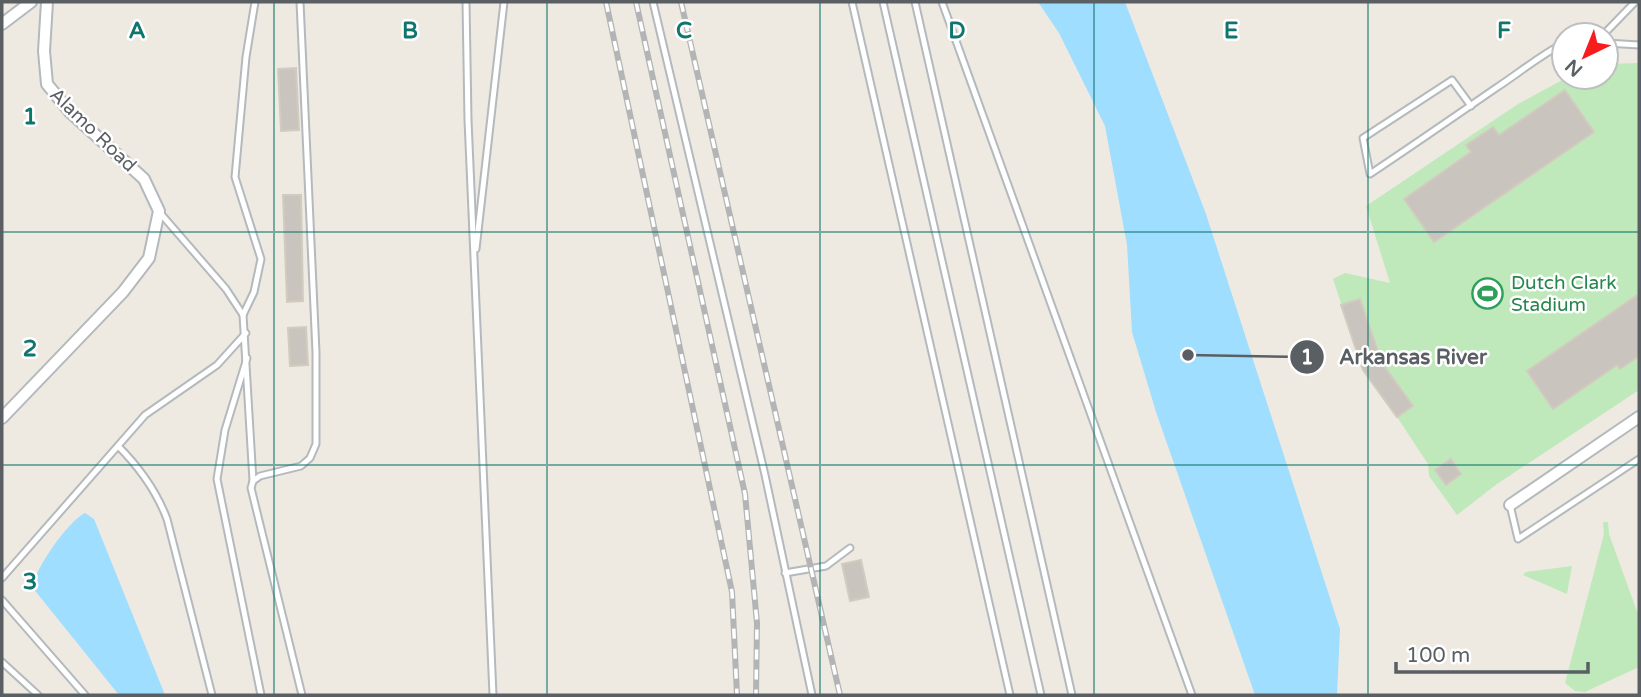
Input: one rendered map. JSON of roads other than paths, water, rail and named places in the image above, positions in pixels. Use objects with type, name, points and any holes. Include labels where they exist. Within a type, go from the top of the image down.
[{"type":"street","points":[[2,24],[31,2]]},
{"type":"street","name":"Alamo Road","points":[[47,2],[44,51],[47,84],[70,112],[144,179],[159,211]]},
{"type":"street","points":[[2,418],[123,292],[149,258],[159,211]]},
{"type":"street","points":[[1510,505],[1639,417]]},
{"type":"lane","points":[[243,315],[254,292],[261,258],[235,177],[246,57],[256,2]]},
{"type":"lane","points":[[253,481],[270,473],[301,466],[310,458],[316,443],[316,352],[300,2]]},
{"type":"lane","points":[[466,2],[474,265],[493,695]]},
{"type":"lane","points":[[474,265],[504,2]]},
{"type":"lane","points":[[653,2],[812,695]]},
{"type":"lane","points":[[852,2],[1010,695]]},
{"type":"lane","points":[[883,2],[1041,695]]},
{"type":"lane","points":[[915,2],[1072,695]]},
{"type":"lane","points":[[942,2],[1192,695]]},
{"type":"lane","points":[[1617,21],[1635,2]]},
{"type":"lane","points":[[1620,44],[1639,45]]},
{"type":"lane","points":[[1471,106],[1452,79],[1363,138],[1370,174],[1471,106],[1534,59],[1550,50]]},
{"type":"lane","points":[[159,211],[226,289],[243,315],[253,481],[251,488],[302,695]]},
{"type":"lane","points":[[2,578],[145,415],[217,365],[246,333]]},
{"type":"lane","points":[[247,358],[225,430],[217,480],[261,695]]},
{"type":"lane","points":[[118,446],[145,475],[158,495],[167,519],[212,695]]},
{"type":"lane","points":[[1510,505],[1518,539],[1639,459]]},
{"type":"lane","points":[[785,573],[826,566],[850,548]]},
{"type":"lane","points":[[2,600],[85,695]]},
{"type":"lane","points":[[2,662],[37,695]]},
{"type":"water","points":[[1038,2],[1125,2],[1206,214],[1340,629],[1337,695],[1255,695],[1156,412],[1132,332],[1127,245],[1105,126],[1059,33]]},
{"type":"water","points":[[85,513],[94,519],[165,695],[119,695],[32,587],[53,546],[70,525]]},
{"type":"railway","points":[[606,2],[732,592],[737,695]]},
{"type":"railway","points":[[636,2],[745,494],[757,623],[756,695]]},
{"type":"railway","points":[[681,2],[840,695]]},
{"type":"place","name":"Dutch Clark Stadium","points":[[1488,294]]},
{"type":"place","name":"Arkansas River","points":[[1188,355]]}]
